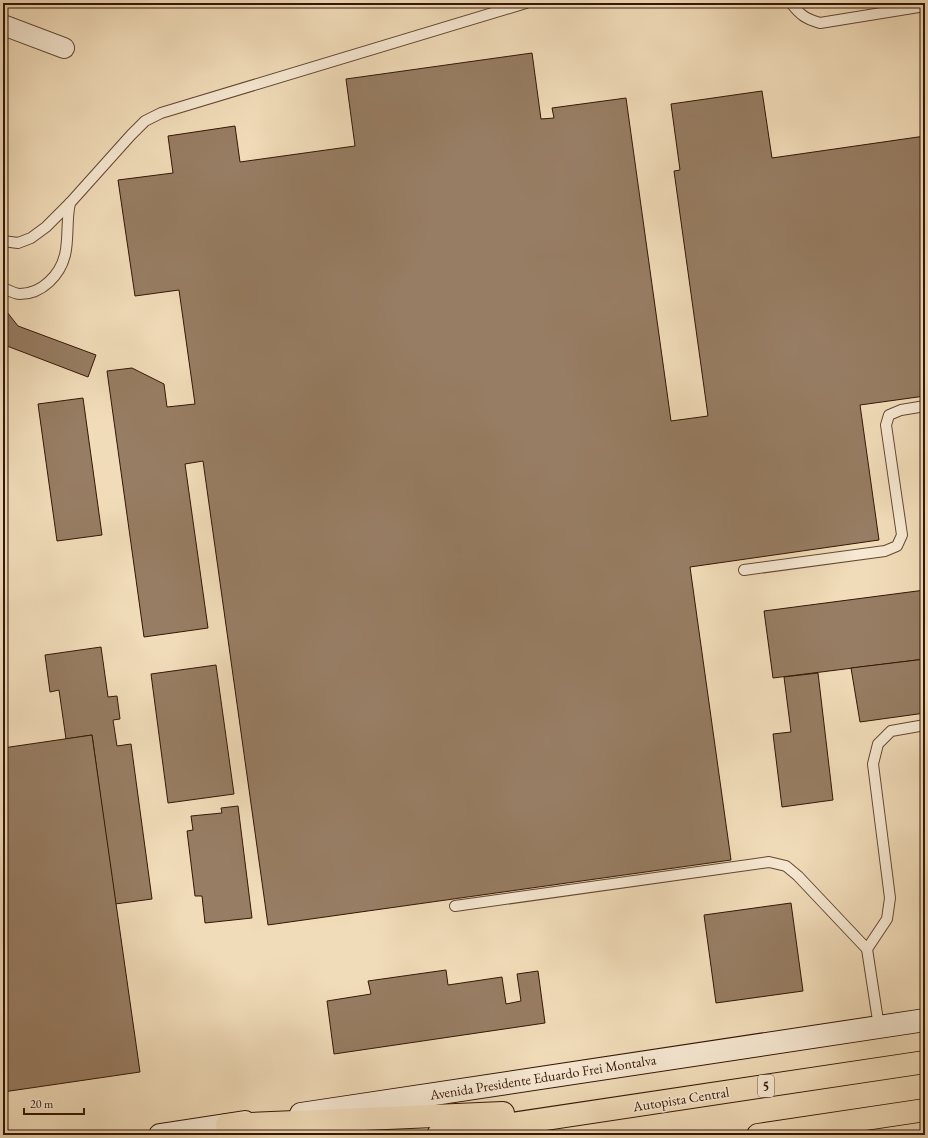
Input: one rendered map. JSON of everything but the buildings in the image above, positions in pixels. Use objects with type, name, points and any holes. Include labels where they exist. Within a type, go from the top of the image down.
[{"type":"highway","name":"Autopista Central","points":[[438,1135],[925,1062]]},
{"type":"highway","points":[[227,1125],[304,1123],[449,1115],[606,1110]]},
{"type":"highway","points":[[758,1135],[925,1110]]},
{"type":"main road","name":"Avenida Presidente Eduardo Frei Montalva","points":[[160,1135],[925,1020]]},
{"type":"street","points":[[3,25],[64,48]]},
{"type":"lane","points":[[3,242],[18,243],[30,238],[46,227],[145,121],[160,113],[526,3]]},
{"type":"lane","points":[[791,3],[798,12],[808,20],[820,23],[925,6]]},
{"type":"lane","points":[[3,288],[19,294],[34,293],[49,283],[61,267],[65,254],[67,215],[70,203]]},
{"type":"lane","points":[[744,570],[885,551],[897,546],[902,535],[886,425],[889,415],[901,410],[925,406]]},
{"type":"lane","points":[[867,949],[887,919],[890,898],[873,764],[878,744],[892,731],[925,725]]},
{"type":"lane","points":[[455,906],[769,862],[786,866],[798,876],[867,949],[878,1027]]}]
